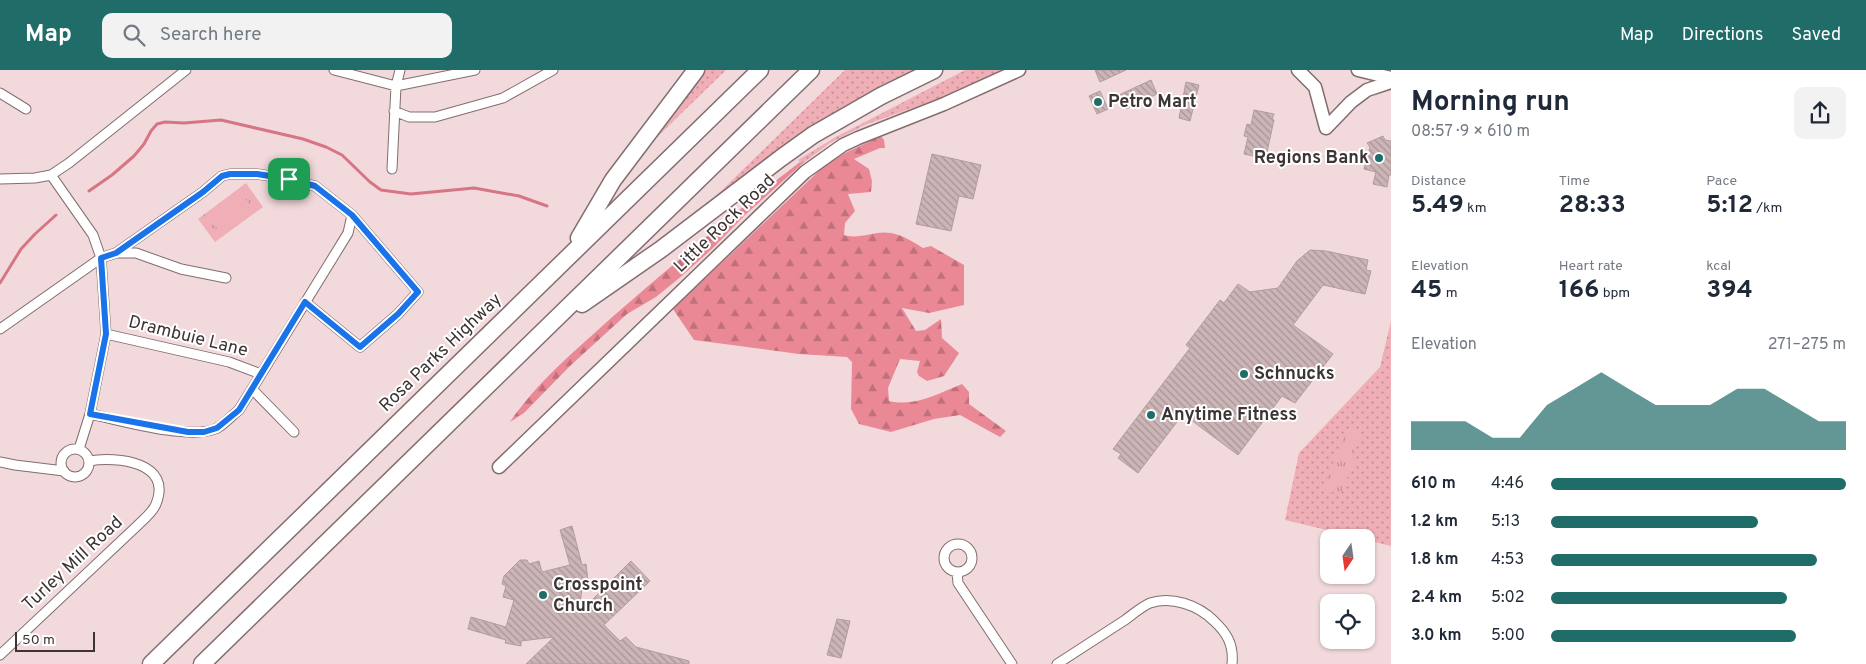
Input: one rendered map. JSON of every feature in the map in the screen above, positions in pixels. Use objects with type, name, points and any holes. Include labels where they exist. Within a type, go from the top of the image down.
[{"type":"highway","points":[[568,257],[613,180],[696,70]]},
{"type":"highway","name":"Rosa Parks Highway","points":[[151,664],[760,70]]},
{"type":"highway","points":[[202,664],[811,70]]},
{"type":"highway","points":[[543,331],[660,250],[813,135],[881,96],[934,70]]},
{"type":"street","points":[[0,178],[34,178],[50,175],[69,163],[186,70]]},
{"type":"street","points":[[334,70],[396,86],[474,70]]},
{"type":"street","points":[[392,169],[396,86],[400,70]]},
{"type":"street","points":[[394,112],[409,117],[435,117],[503,98],[553,70]]},
{"type":"street","name":"Little Rock Road","points":[[499,467],[798,179],[817,163],[843,145],[944,104],[1019,70]]},
{"type":"street","points":[[1298,70],[1315,87],[1326,128],[1351,102],[1368,90],[1391,82]]},
{"type":"street","points":[[1358,70],[1391,78]]},
{"type":"street","points":[[0,93],[26,109]]},
{"type":"street","points":[[0,329],[101,258],[116,253],[203,192],[222,176],[230,174],[257,174],[289,179],[315,186],[352,215],[418,292],[398,314],[360,347],[305,302]]},
{"type":"street","points":[[50,175],[93,235],[101,258],[106,334],[90,414],[79,449]]},
{"type":"street","points":[[90,414],[170,430],[204,432],[217,428],[239,410],[348,233],[352,215]]},
{"type":"street","points":[[116,253],[136,253],[181,269],[226,278]]},
{"type":"street","name":"Drambuie Lane","points":[[106,334],[229,362],[261,374]]},
{"type":"street","points":[[252,389],[294,432]]},
{"type":"street","points":[[79,449],[86,454],[89,461],[86,471],[79,477],[69,476],[61,465],[63,456],[70,450],[79,449]]},
{"type":"street","name":"Turley Mill Road","points":[[0,655],[156,506],[159,492],[158,482],[150,470],[140,465],[105,458],[89,461]]},
{"type":"street","points":[[0,464],[64,471]]},
{"type":"street","points":[[957,572],[958,583],[1012,664]]},
{"type":"street","points":[[1057,664],[1150,604],[1172,601],[1189,604],[1206,613],[1222,628],[1230,639],[1233,656],[1232,664]]},
{"type":"green space","points":[[706,70],[726,70],[652,142]]},
{"type":"green space","points":[[845,70],[913,70],[814,125],[780,148],[718,199],[716,196]]},
{"type":"green space","points":[[965,70],[1002,70],[946,96],[865,125],[830,143],[802,164],[798,160],[834,138]]},
{"type":"green space","points":[[881,136],[884,140],[885,148],[880,148],[854,159],[869,169],[872,181],[871,192],[848,194],[855,211],[845,223],[844,235],[856,236],[885,232],[895,234],[923,248],[931,246],[964,265],[964,305],[929,313],[902,308],[916,331],[925,330],[941,319],[942,338],[959,353],[944,376],[927,381],[919,376],[917,372],[920,361],[900,359],[888,388],[889,401],[917,401],[962,384],[969,392],[969,404],[1006,431],[1000,437],[960,415],[934,419],[891,432],[859,424],[851,409],[852,362],[847,357],[799,354],[694,340],[673,309],[823,167],[845,153]]},
{"type":"green space","points":[[800,162],[802,164],[745,215],[683,275],[656,297],[627,314],[570,366],[524,413],[510,422],[544,380],[610,319],[704,239]]},
{"type":"green space","points":[[246,183],[263,207],[215,242],[198,219]]},
{"type":"green space","points":[[240,193],[252,207],[220,232],[208,217]]},
{"type":"green space","points":[[1391,321],[1391,546],[1375,542],[1375,529],[1323,529],[1285,520],[1299,453],[1380,367]]},
{"type":"green space","points":[[1347,430],[1356,431],[1360,435],[1353,457],[1355,460],[1341,493],[1330,492],[1324,488],[1324,485]]},
{"type":"building","name":"Petro Mart","points":[[1095,70],[1126,70],[1100,82]]},
{"type":"building","name":"Petro Mart","points":[[1151,80],[1157,94],[1126,109],[1119,95]]},
{"type":"building","points":[[1186,82],[1199,85],[1190,121],[1179,118]]},
{"type":"building","name":"Petro Mart","points":[[1100,91],[1108,109],[1097,114],[1089,96]]},
{"type":"building","points":[[1254,110],[1274,114],[1267,152],[1261,150],[1259,157],[1244,154],[1248,137],[1244,136],[1247,124],[1251,125]]},
{"type":"building","name":"Regions Bank","points":[[1383,136],[1385,140],[1391,141],[1391,175],[1389,175],[1387,187],[1373,184],[1376,172],[1364,169],[1370,147],[1367,143]]},
{"type":"building","points":[[932,154],[981,165],[973,199],[959,196],[951,231],[916,224]]},
{"type":"building","name":"Schnucks","points":[[1310,250],[1326,251],[1368,260],[1366,270],[1371,271],[1365,294],[1323,285],[1293,325],[1333,354],[1295,403],[1282,396],[1238,455],[1183,414],[1138,473],[1118,458],[1121,454],[1113,449],[1190,348],[1186,345],[1220,300],[1224,303],[1238,284],[1250,292],[1278,288],[1297,261]]},
{"type":"building","name":"Crosspoint Church","points":[[572,526],[582,565],[586,564],[588,580],[583,580],[579,613],[631,561],[650,581],[604,625],[620,641],[626,637],[636,647],[689,661],[689,664],[526,664],[554,637],[521,641],[521,646],[505,643],[506,640],[468,629],[471,617],[506,627],[514,600],[503,597],[506,586],[502,584],[504,576],[520,560],[527,560],[529,564],[539,561],[542,572],[570,565],[560,530]]},
{"type":"building","points":[[837,619],[850,621],[841,658],[827,655]]},
{"type":"waterway","points":[[89,191],[134,156],[157,124],[221,120],[303,139],[326,147],[342,155],[381,190],[411,194],[474,188],[519,196],[547,206]]},
{"type":"waterway","points":[[0,283],[21,249],[56,215]]},
{"type":"place","name":"Petro Mart","points":[[1098,102]]},
{"type":"place","name":"Regions Bank","points":[[1379,158]]},
{"type":"place","name":"Schnucks","points":[[1244,374]]},
{"type":"place","name":"Anytime Fitness","points":[[1151,415]]},
{"type":"place","name":"Crosspoint Church","points":[[543,595]]},
{"type":"route","points":[[230,174],[257,174],[289,179],[315,186],[352,215],[418,292],[398,314],[360,347],[305,302],[239,410],[217,428],[204,432],[188,432],[90,414],[106,334],[101,258],[116,253],[203,192],[222,176],[230,174]]}]
